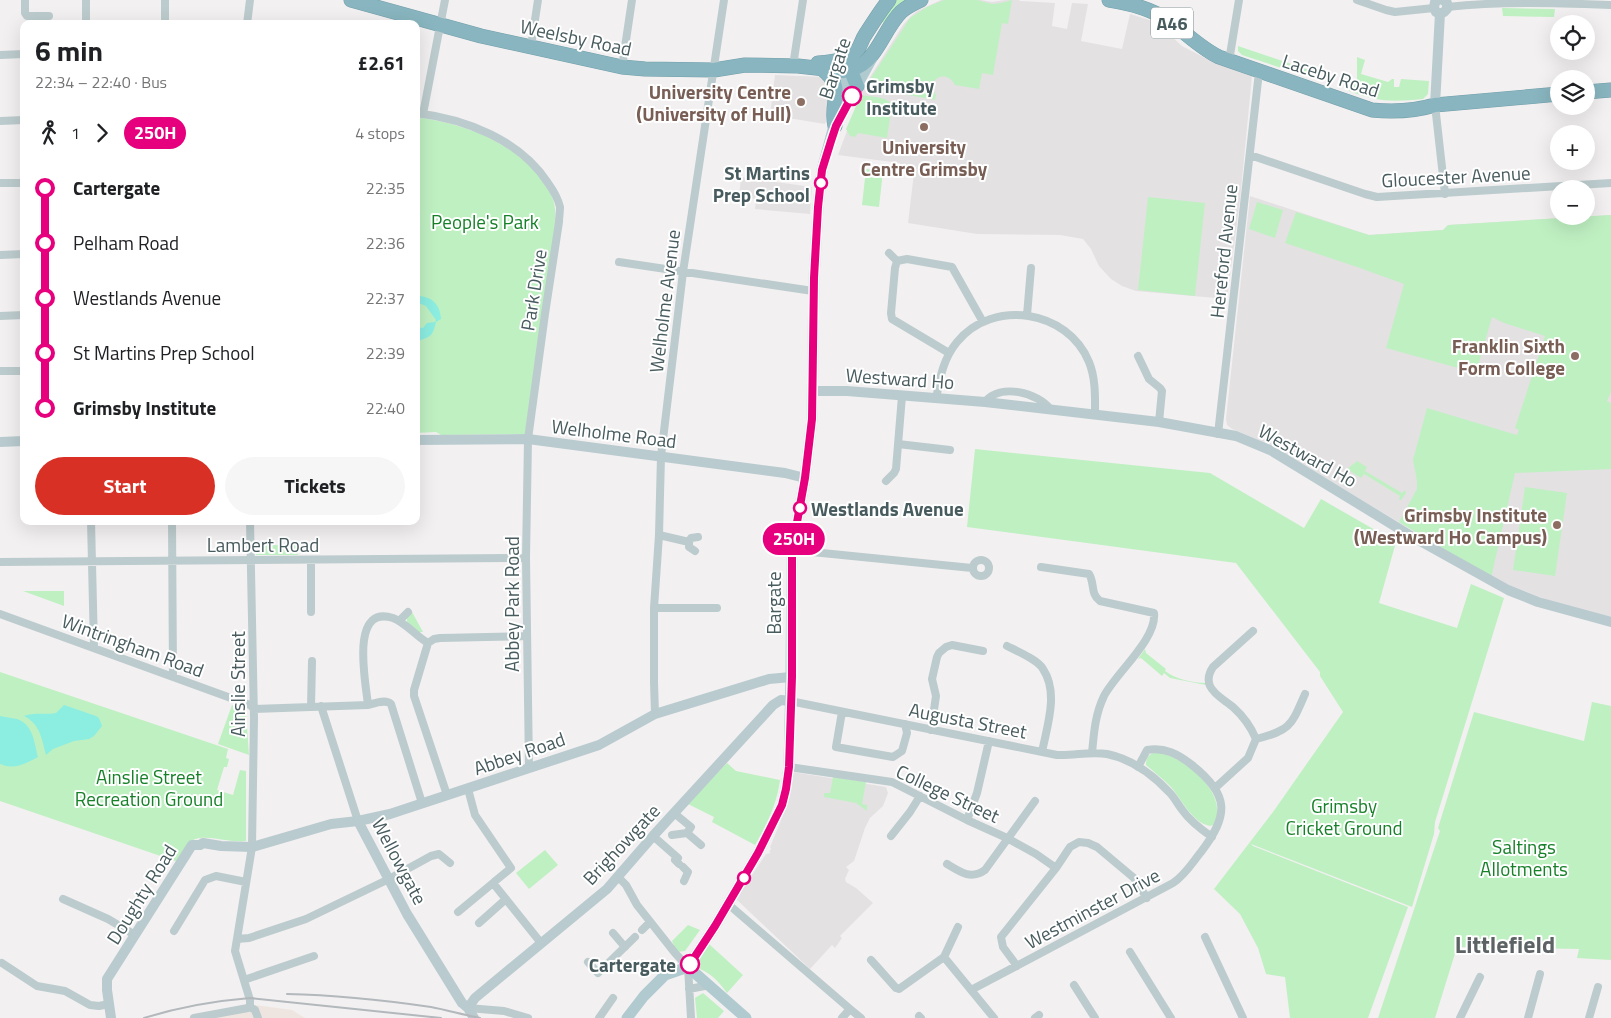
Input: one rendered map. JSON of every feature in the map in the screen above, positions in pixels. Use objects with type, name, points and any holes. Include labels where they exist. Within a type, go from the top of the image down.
[{"type":"highway","name":"Weelsby Road","points":[[351,0],[441,25],[622,67],[645,70],[714,70],[745,65],[796,66],[851,71]]},
{"type":"highway","name":"Bargate","points":[[858,48],[873,22],[889,0]]},
{"type":"highway","name":"Bargate","points":[[872,58],[888,30],[903,10],[921,0]]},
{"type":"highway","name":"Laceby Road","points":[[1109,0],[1158,14],[1204,48],[1229,61],[1372,110],[1387,112],[1435,105],[1550,95]]},
{"type":"highway","points":[[873,22],[888,30]]},
{"type":"highway","name":"Weelsby Road","points":[[796,66],[808,63],[834,62],[850,55],[858,48]]},
{"type":"highway","points":[[851,71],[872,58]]},
{"type":"highway","points":[[834,62],[845,64],[851,71],[857,86]]},
{"type":"highway","points":[[822,69],[836,85],[833,117],[836,126]]},
{"type":"highway","points":[[1595,91],[1611,90]]},
{"type":"main road","name":"Bargate","points":[[688,967],[758,853],[782,805],[789,767],[792,677],[792,550],[805,478],[812,419],[815,240],[822,170],[836,126],[846,82],[858,48]]},
{"type":"main road","name":"Bargate","points":[[836,126],[872,58]]},
{"type":"main road","points":[[627,1018],[644,996],[665,975],[688,967],[746,1018]]},
{"type":"street","points":[[25,0],[25,13],[27,16],[48,16]]},
{"type":"street","points":[[86,0],[86,20]]},
{"type":"street","points":[[165,0],[165,20]]},
{"type":"street","points":[[247,20],[250,0]]},
{"type":"street","points":[[420,113],[445,0]]},
{"type":"street","points":[[531,46],[538,0]]},
{"type":"street","points":[[622,67],[632,0]]},
{"type":"street","name":"Welholme Avenue","points":[[655,714],[654,608],[659,535],[661,456],[683,272],[724,0]]},
{"type":"street","points":[[796,66],[803,0]]},
{"type":"street","points":[[1229,61],[1239,0]]},
{"type":"street","points":[[1357,0],[1395,12],[1481,3],[1518,2],[1611,5]]},
{"type":"street","points":[[1440,6],[1435,105],[1445,194]]},
{"type":"street","points":[[0,54],[20,54]]},
{"type":"street","name":"Hereford Avenue","points":[[1218,434],[1259,72]]},
{"type":"street","name":"Park Drive","points":[[420,113],[466,124],[494,136],[521,152],[540,171],[558,200],[560,207],[559,222],[528,439]]},
{"type":"street","points":[[0,121],[20,120]]},
{"type":"street","name":"Gloucester Avenue","points":[[1250,155],[1372,196],[1445,194],[1611,183]]},
{"type":"street","points":[[0,184],[20,183]]},
{"type":"street","points":[[889,253],[898,261]]},
{"type":"street","points":[[0,255],[20,254]]},
{"type":"street","points":[[898,261],[906,259],[952,267],[983,322]]},
{"type":"street","points":[[898,261],[895,268],[892,319],[949,353]]},
{"type":"street","points":[[619,262],[813,291]]},
{"type":"street","points":[[1027,315],[1031,268]]},
{"type":"street","points":[[936,399],[940,376],[949,353],[963,336],[983,322],[1004,316],[1027,315],[1059,327],[1071,336],[1082,349],[1094,378],[1095,415]]},
{"type":"street","points":[[0,316],[20,316]]},
{"type":"street","points":[[1138,356],[1151,382],[1162,391],[1159,422]]},
{"type":"street","points":[[0,371],[20,371]]},
{"type":"street","name":"Westward Ho","points":[[813,391],[847,391],[985,402],[1159,422],[1236,436],[1272,451],[1412,536],[1508,590],[1538,602],[1611,622]]},
{"type":"street","points":[[886,481],[894,474],[896,469],[902,396]]},
{"type":"street","name":"Welholme Road","points":[[420,440],[528,439],[785,473],[805,478]]},
{"type":"street","name":"Abbey Park Road","points":[[528,439],[526,558],[529,768]]},
{"type":"street","points":[[0,442],[20,441]]},
{"type":"street","points":[[898,444],[950,450]]},
{"type":"street","points":[[91,525],[94,648]]},
{"type":"street","points":[[172,525],[173,676]]},
{"type":"street","name":"Ainslie Street","points":[[250,525],[254,709],[252,847],[235,951],[250,1000],[250,1007]]},
{"type":"street","points":[[659,535],[689,542]]},
{"type":"street","points":[[695,551],[689,547],[689,542],[691,538],[698,537]]},
{"type":"street","points":[[792,550],[972,568]]},
{"type":"street","name":"Lambert Road","points":[[0,562],[526,558]]},
{"type":"street","points":[[311,561],[311,612]]},
{"type":"street","points":[[1041,567],[1089,574],[1092,578],[1094,594],[1100,601],[1154,613],[1148,637],[1114,680],[1104,697],[1095,718],[1092,753]]},
{"type":"street","points":[[654,608],[717,608]]},
{"type":"street","points":[[399,621],[408,612]]},
{"type":"street","name":"Wintringham Road","points":[[0,614],[173,676],[250,705],[254,709]]},
{"type":"street","points":[[368,705],[363,654],[366,627],[379,617],[391,618],[399,621],[428,643]]},
{"type":"street","points":[[1252,631],[1213,667],[1209,678],[1210,685],[1214,691],[1246,721],[1256,739]]},
{"type":"street","points":[[447,795],[414,696],[414,690],[428,643],[440,638],[527,636]]},
{"type":"street","points":[[931,730],[936,696],[933,674],[939,653],[952,645],[983,651]]},
{"type":"street","points":[[1007,646],[1037,662],[1043,668],[1047,679],[1052,701],[1042,752]]},
{"type":"street","points":[[311,707],[312,661]]},
{"type":"street","name":"Abbey Road","points":[[252,847],[331,824],[358,821],[390,814],[599,745],[655,714],[769,679],[792,677]]},
{"type":"street","points":[[1215,788],[1248,758],[1256,739],[1284,730],[1291,724],[1305,694]]},
{"type":"street","name":"Brighowgate","points":[[468,1008],[475,998],[607,888],[773,705],[781,700],[790,701]]},
{"type":"street","points":[[254,709],[368,705],[386,701],[391,704],[422,803]]},
{"type":"street","name":"Augusta Street","points":[[790,701],[1042,752],[1066,756],[1092,753],[1108,754],[1124,759],[1156,780],[1171,793],[1188,817],[1212,837]]},
{"type":"street","name":"Wellowgate","points":[[321,706],[358,821],[388,879],[428,949],[462,1003],[468,1008],[474,1018]]},
{"type":"street","points":[[842,712],[836,747],[856,751],[893,758],[902,752],[906,733],[905,724]]},
{"type":"street","points":[[967,820],[978,793],[989,741]]},
{"type":"street","points":[[1138,767],[1147,750],[1159,749],[1179,755],[1204,774],[1215,788],[1220,802],[1221,812],[1218,825],[1212,837]]},
{"type":"street","name":"College Street","points":[[789,767],[892,782],[1007,838],[1056,868]]},
{"type":"street","points":[[468,789],[475,815],[511,868],[494,882]]},
{"type":"street","points":[[891,836],[920,796]]},
{"type":"street","points":[[947,864],[973,876],[985,870],[1035,801]]},
{"type":"street","points":[[674,813],[691,827],[687,833]]},
{"type":"street","points":[[672,835],[687,833],[701,845]]},
{"type":"street","points":[[653,836],[678,858],[675,860],[688,872],[684,880]]},
{"type":"street","name":"Westminster Drive","points":[[971,990],[1147,898],[1179,879],[1212,837]]},
{"type":"street","points":[[1017,966],[1003,947],[1001,937],[1056,868],[1070,847],[1079,842],[1097,847],[1130,874],[1147,898]]},
{"type":"street","name":"Doughty Road","points":[[111,1018],[107,979],[192,846],[200,846],[203,843],[221,846],[252,847]]},
{"type":"street","points":[[237,939],[249,938],[306,919],[431,856],[439,854],[450,863]]},
{"type":"street","points":[[174,931],[205,880],[216,876],[246,882]]},
{"type":"street","points":[[616,878],[626,885],[637,905],[688,967],[691,1018]]},
{"type":"street","points":[[458,912],[493,883],[541,943]]},
{"type":"street","points":[[63,899],[108,918],[135,935]]},
{"type":"street","points":[[479,924],[506,899]]},
{"type":"street","points":[[728,904],[861,1018]]},
{"type":"street","points":[[642,930],[650,922]]},
{"type":"street","points":[[871,960],[899,989],[944,957],[958,927]]},
{"type":"street","points":[[613,933],[625,947]]},
{"type":"street","points":[[588,962],[598,973],[635,937]]},
{"type":"street","points":[[1205,937],[1243,1018]]},
{"type":"street","points":[[1130,952],[1171,1018]]},
{"type":"street","points":[[244,980],[314,956]]},
{"type":"street","points":[[944,957],[994,1018]]},
{"type":"street","points":[[2,963],[37,986],[65,991],[90,1004],[99,1006],[109,1004]]},
{"type":"street","points":[[1528,1018],[1540,974]]},
{"type":"street","points":[[1460,1018],[1480,977]]},
{"type":"street","points":[[689,989],[710,985]]},
{"type":"street","points":[[1074,985],[1095,1018]]},
{"type":"street","points":[[1590,1018],[1598,987]]},
{"type":"street","points":[[599,1018],[613,998]]},
{"type":"street","points":[[194,1018],[250,1007],[255,1010],[258,1018]]},
{"type":"street","points":[[468,1008],[504,1011],[528,1018]]},
{"type":"street","points":[[842,1018],[850,1009]]},
{"type":"shaded area","name":"Grimsby Institute","points":[[941,0],[981,0],[992,2],[1019,0],[1055,3],[1052,26],[1067,29],[1072,3],[1088,4],[1081,41],[1122,49],[1130,14],[1156,22],[1182,46],[1207,59],[1252,76],[1240,200],[1227,299],[1136,291],[1122,286],[1111,279],[1099,266],[1091,249],[1083,239],[1060,235],[977,234],[908,223],[914,173],[899,171],[900,163],[838,155],[863,88],[903,25],[917,11]]},
{"type":"shaded area","name":"University Centre (University of Hull)","points":[[775,75],[823,77],[834,95],[825,124],[770,115]]},
{"type":"shaded area","points":[[741,177],[812,187],[810,214],[755,209],[756,199],[739,197]]},
{"type":"shaded area","points":[[1250,196],[1369,235],[1443,230],[1448,225],[1550,219],[1550,225],[1595,225],[1595,216],[1611,215],[1611,617],[1553,602],[1491,578],[1269,444],[1232,429],[1227,425],[1226,419]]},
{"type":"shaded area","points":[[793,772],[886,787],[888,793],[883,806],[870,818],[865,828],[854,861],[846,867],[849,870],[845,879],[846,882],[873,903],[840,936],[842,938],[835,948],[832,945],[810,969],[736,899],[766,854],[771,853],[769,852],[770,847],[784,813]]},
{"type":"shaded area","points":[[255,1005],[292,1010],[305,1018],[187,1018]]},
{"type":"green space","points":[[894,0],[907,0],[884,23],[879,21]]},
{"type":"green space","points":[[944,0],[977,0],[992,4],[1012,0],[1008,24],[1002,23],[993,75],[982,73],[979,89],[955,85],[947,77],[942,76],[935,80],[933,84],[936,95],[935,100],[865,87],[910,18],[927,7]]},
{"type":"green space","points":[[1502,8],[1555,9],[1554,15],[1550,15],[1550,17],[1503,16]]},
{"type":"green space","points":[[1238,46],[1309,70],[1303,75],[1242,55],[1238,51]]},
{"type":"green space","points":[[1357,57],[1365,60],[1361,74],[1388,82],[1394,79],[1394,87],[1399,87],[1401,79],[1429,81],[1428,94],[1423,99],[1394,101],[1368,97],[1349,91],[1349,82],[1357,85]]},
{"type":"green space","points":[[861,95],[883,98],[892,105],[887,138],[858,133],[855,137],[850,136],[846,129]]},
{"type":"green space","name":"People's Park","points":[[420,118],[464,128],[509,149],[534,170],[546,185],[553,199],[555,209],[555,226],[525,434],[441,435],[436,432],[420,433]]},
{"type":"green space","points":[[866,169],[883,171],[879,207],[862,205]]},
{"type":"green space","points":[[1148,197],[1205,203],[1195,296],[1138,290]]},
{"type":"green space","points":[[1257,202],[1283,210],[1275,238],[1249,229]]},
{"type":"green space","points":[[1296,212],[1369,235],[1443,230],[1448,225],[1550,219],[1550,225],[1595,225],[1595,216],[1611,215],[1611,392],[1607,401],[1611,403],[1611,469],[1515,473],[1491,578],[1399,522],[1417,489],[1413,460],[1427,408],[1517,435],[1519,430],[1515,428],[1545,336],[1504,323],[1492,317],[1476,373],[1386,348],[1404,284],[1285,243]]},
{"type":"green space","name":"Grimsby Cricket Ground","points":[[975,449],[1210,473],[1304,528],[1321,499],[1396,542],[1379,603],[1457,628],[1471,584],[1504,598],[1435,822],[1434,834],[1412,907],[1251,844],[1408,907],[1368,1018],[1290,1018],[1285,977],[1266,974],[1258,948],[1240,914],[1214,889],[1273,812],[1343,712],[1320,676],[1320,672],[1236,563],[967,527]]},
{"type":"green space","points":[[1357,461],[1367,467],[1365,471],[1402,493],[1405,490],[1406,493],[1401,500],[1399,500],[1400,496],[1364,474],[1361,478],[1347,469]]},
{"type":"green space","points":[[1525,487],[1567,493],[1555,576],[1513,570]]},
{"type":"green space","points":[[255,545],[298,545],[298,555],[256,555]]},
{"type":"green space","points":[[23,591],[64,591],[64,606]]},
{"type":"green space","points":[[412,612],[423,632],[419,632],[407,623],[407,617]]},
{"type":"green space","points":[[1145,649],[1146,653],[1166,669],[1165,671],[1169,674],[1184,680],[1206,683],[1206,685],[1170,678],[1164,673],[1162,676],[1141,658],[1138,659]]},
{"type":"green space","name":"Ainslie Street Recreation Ground","points":[[0,672],[228,749],[226,758],[229,759],[227,767],[224,767],[217,790],[233,795],[240,770],[246,771],[246,841],[199,838],[188,844],[178,862],[0,801]]},
{"type":"green space","name":"Saltings Allotments","points":[[1592,702],[1611,706],[1611,960],[1577,958],[1579,949],[1457,947],[1435,1018],[1378,1018],[1440,831],[1438,828],[1474,712],[1584,741]]},
{"type":"green space","points":[[232,705],[246,713],[249,755],[218,744]]},
{"type":"green space","points":[[1156,752],[1179,760],[1202,778],[1216,801],[1217,813],[1213,825],[1203,824],[1197,820],[1170,786],[1146,765],[1148,756]]},
{"type":"green space","points":[[727,763],[736,771],[780,780],[771,814],[755,845],[712,822],[714,817],[686,803]]},
{"type":"green space","points":[[833,777],[866,782],[862,804],[867,805],[867,811],[856,803],[824,797],[824,793],[830,793]]},
{"type":"green space","points":[[545,850],[558,865],[529,889],[516,873]]},
{"type":"green space","points":[[688,925],[700,930],[685,951],[677,952],[672,941]]},
{"type":"green space","points":[[709,944],[743,975],[727,993],[715,979],[700,969],[699,960]]},
{"type":"green space","points":[[703,993],[724,1011],[718,1018],[697,1018],[695,998]]},
{"type":"water","points":[[420,296],[431,299],[439,309],[441,319],[436,322],[430,336],[420,341],[420,328],[423,328],[427,323],[435,322],[436,320],[426,306],[421,304]]},
{"type":"water","points":[[64,705],[96,716],[99,718],[102,726],[89,739],[74,741],[53,749],[46,755],[42,738],[37,728],[34,723],[24,716],[56,713]]},
{"type":"water","points":[[0,716],[17,719],[27,726],[32,735],[38,757],[15,766],[0,764]]},
{"type":"railway","points":[[287,994],[395,1002],[431,1007],[480,1018]]},
{"type":"railway","points":[[144,1018],[196,1005],[250,998],[441,1018]]},
{"type":"bus line","name":"250H","points":[[690,964],[715,926],[767,837],[782,805],[786,789],[789,767],[792,677],[792,550],[805,478],[812,419],[815,240],[818,207],[822,170],[836,126],[852,96]]},
{"type":"place","name":"Grimsby Institute","points":[[852,96]]},
{"type":"place","name":"University Centre (University of Hull)","points":[[801,102]]},
{"type":"place","name":"University Centre Grimsby","points":[[924,127]]},
{"type":"place","name":"St Martins Prep School","points":[[821,183]]},
{"type":"place","name":"Franklin Sixth Form College","points":[[1575,356]]},
{"type":"place","name":"Westlands Avenue","points":[[800,508]]},
{"type":"place","name":"Grimsby Institute (Westward Ho Campus)","points":[[1557,525]]},
{"type":"place","name":"Cartergate","points":[[690,964]]},
{"type":"district","name":"Littlefield","points":[[1505,944]]}]
